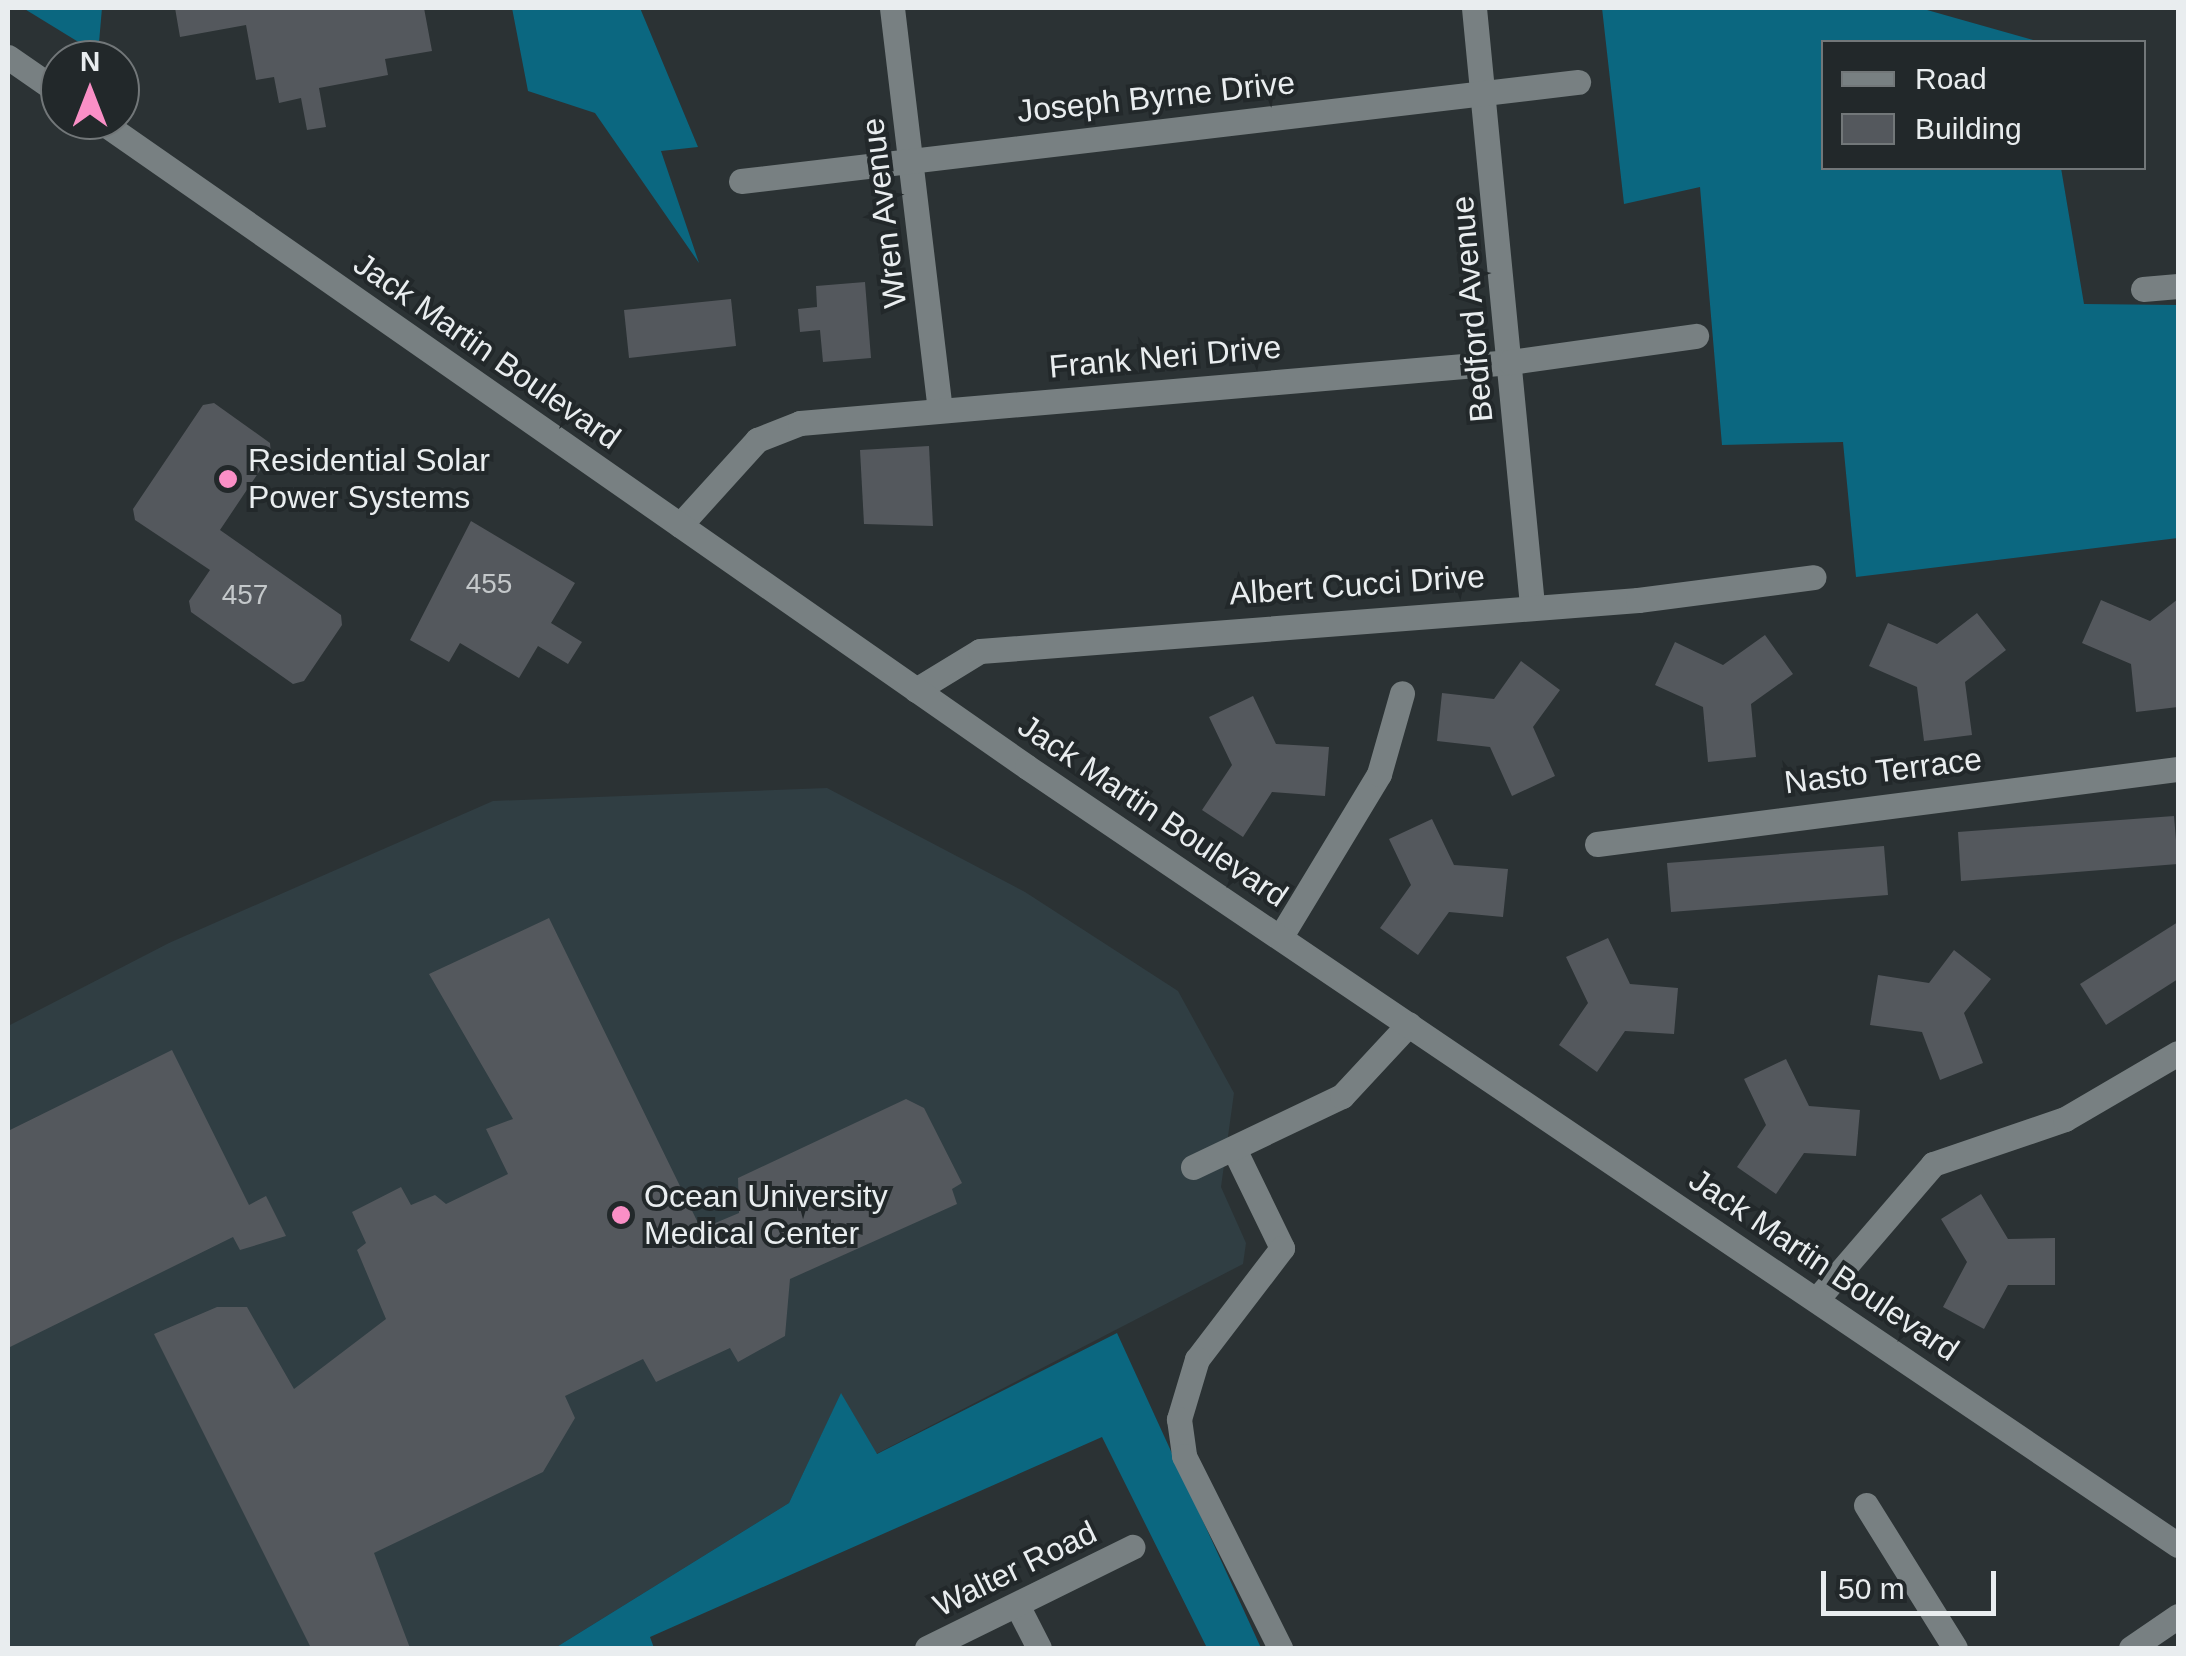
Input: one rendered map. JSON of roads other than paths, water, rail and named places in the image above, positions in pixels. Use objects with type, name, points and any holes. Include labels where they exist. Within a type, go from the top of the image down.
[{"type":"street","name":"Wren Avenue","points":[[892,8],[940,410]]},
{"type":"street","name":"Bedford Avenue","points":[[1474,8],[1532,605]]},
{"type":"street","points":[[8,56],[40,79]]},
{"type":"street","name":"Joseph Byrne Drive","points":[[740,180],[1578,82]]},
{"type":"street","name":"Jack Martin Boulevard","points":[[127,140],[916,690],[2178,1545]]},
{"type":"street","points":[[2143,289],[2178,286]]},
{"type":"street","name":"Frank Neri Drive","points":[[680,526],[757,440],[800,423],[1510,362],[1696,336]]},
{"type":"street","name":"Albert Cucci Drive","points":[[916,690],[980,650],[1532,605],[1638,600],[1814,577]]},
{"type":"street","points":[[1282,936],[1379,774],[1402,693]]},
{"type":"street","name":"Nasto Terrace","points":[[1597,844],[2178,769]]},
{"type":"street","points":[[1193,1167],[1342,1096],[1409,1024]]},
{"type":"street","points":[[1817,1299],[1933,1164],[2066,1118],[2178,1053]]},
{"type":"street","points":[[1234,1149],[1282,1248],[1197,1359],[1179,1419],[1184,1456],[1280,1648]]},
{"type":"street","points":[[1866,1505],[1955,1648]]},
{"type":"street","name":"Walter Road","points":[[927,1648],[1132,1548]]},
{"type":"street","points":[[1017,1604],[1039,1648]]},
{"type":"street","points":[[2131,1648],[2178,1616]]},
{"type":"place","name":"Residential Solar Power Systems","points":[[228,479]]},
{"type":"place","name":"Ocean University Medical Center","points":[[621,1215]]}]
